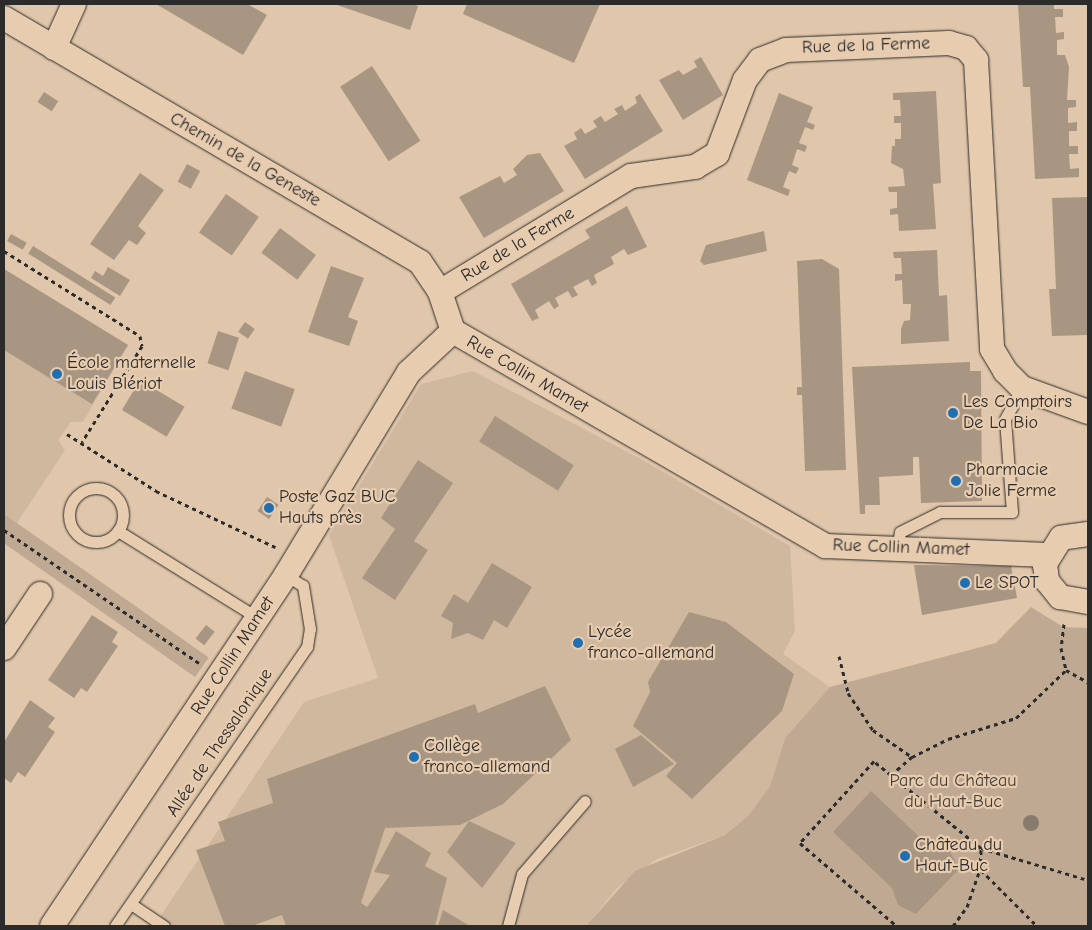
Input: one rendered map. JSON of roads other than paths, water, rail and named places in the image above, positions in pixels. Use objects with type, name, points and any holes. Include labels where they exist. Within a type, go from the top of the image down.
[{"type":"street","points":[[54,48],[74,4]]},
{"type":"street","name":"Chemin de la Geneste","points":[[4,18],[420,262],[440,292],[453,332]]},
{"type":"street","name":"Rue de la Ferme","points":[[440,292],[631,176],[695,167],[717,154],[746,80],[760,60],[786,50],[949,43],[966,48],[976,60],[992,350],[1004,372],[1022,388],[1088,412]]},
{"type":"street","name":"Rue Collin Mamet","points":[[52,926],[220,677],[291,566],[409,372],[453,332],[799,534],[825,546],[1047,555]]},
{"type":"street","points":[[1079,601],[1047,581],[1047,555],[1061,538],[1088,534]]},
{"type":"street","points":[[4,648],[40,594]]},
{"type":"lane","points":[[897,549],[900,532],[940,512],[1012,512],[1005,419],[1022,388]]},
{"type":"lane","points":[[93,489],[110,493],[123,515],[118,531],[103,541],[78,536],[70,521],[72,503],[93,489]]},
{"type":"lane","points":[[118,531],[258,618]]},
{"type":"lane","name":"Allée de Thessalonique","points":[[115,926],[307,647],[310,629],[303,586],[291,566]]},
{"type":"lane","points":[[508,926],[522,874],[584,801]]},
{"type":"lane","points":[[131,904],[164,926]]},
{"type":"place","name":"École maternelle Louis Blériot","points":[[57,374]]},
{"type":"place","name":"Les Comptoirs De La Bio","points":[[953,413]]},
{"type":"place","name":"Pharmacie Jolie Ferme","points":[[956,481]]},
{"type":"place","name":"Poste Gaz BUC Hauts près","points":[[269,508]]},
{"type":"place","name":"Le SPOT","points":[[965,583]]},
{"type":"place","name":"Lycée franco-allemand","points":[[578,643]]},
{"type":"place","name":"Collège franco-allemand","points":[[414,757]]},
{"type":"place","name":"Château du Haut-Buc","points":[[905,856]]},
{"type":"park label","name":"Parc du Château du Haut-Buc","points":[[953,792]]}]
